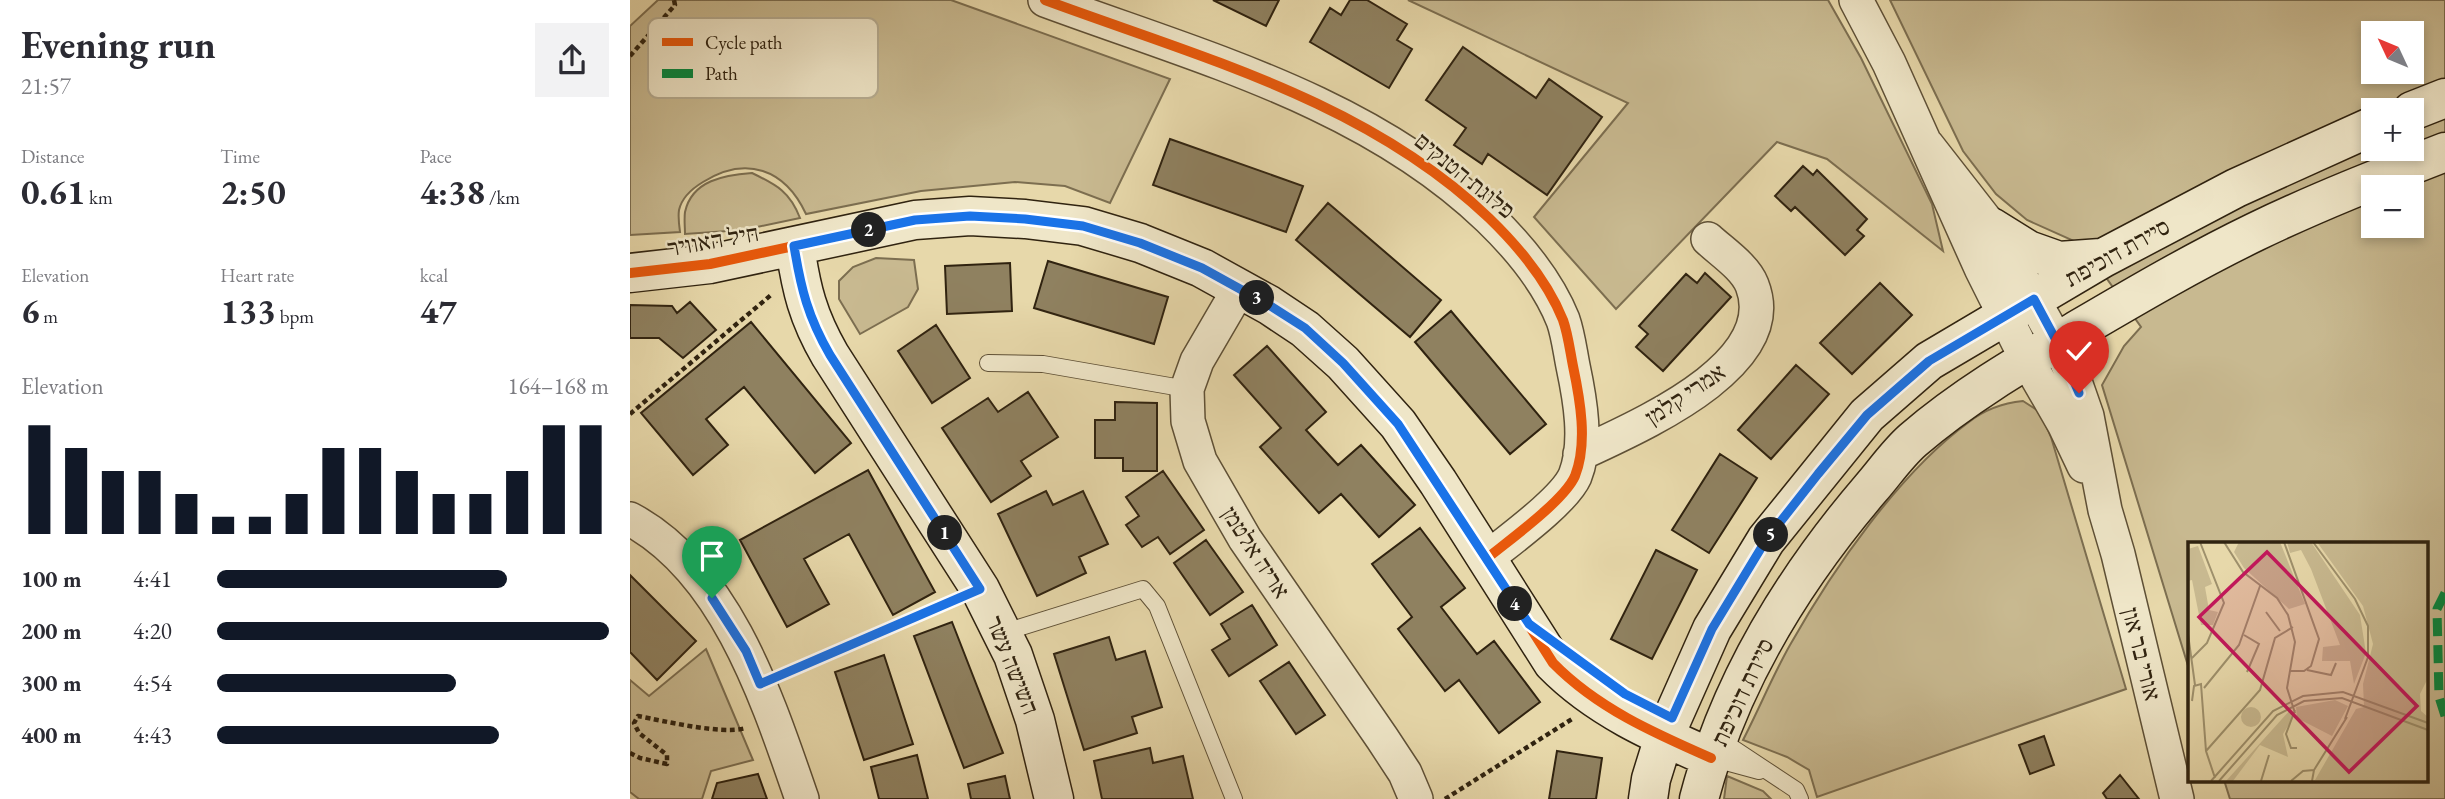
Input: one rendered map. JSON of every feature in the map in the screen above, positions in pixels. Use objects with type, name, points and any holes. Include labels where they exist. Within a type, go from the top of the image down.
[{"type":"main road","points":[[2424,106],[2445,98]]},
{"type":"main road","name":"סיירת דוכיפת","points":[[1648,799],[1651,779],[1668,727],[1712,629],[1766,540],[1867,415],[1929,361],[2103,258],[2236,188],[2361,132]]},
{"type":"main road","name":"סיירת דוכיפת","points":[[1699,799],[1715,749],[1756,653],[1808,569],[1857,504],[1910,442],[1958,402],[2042,351],[2254,233],[2445,152]]},
{"type":"main road","name":"חיל האוויר","points":[[630,273],[710,264],[796,259],[915,220],[970,216],[1083,226],[1140,243],[1202,268],[1305,328],[1343,363],[1398,424],[1553,663],[1573,684],[1599,702],[1668,727],[1715,749]]},
{"type":"main road","points":[[1991,227],[2028,250],[2059,261],[2103,258]]},
{"type":"main road","name":"השישה עשר","points":[[796,259],[812,324],[980,589],[1013,655],[1035,720],[1054,799]]},
{"type":"main road","name":"חיל האוויר","points":[[1529,624],[1668,727]]},
{"type":"street","name":"פלוגת הטנקים","points":[[1045,0],[1229,67],[1309,99],[1363,125],[1468,198],[1505,234],[1541,276],[1563,321],[1582,408],[1580,454],[1574,478],[1559,496],[1537,519],[1486,559]]},
{"type":"street","points":[[1856,0],[1889,63],[1954,211],[2019,307]]},
{"type":"street","points":[[1927,145],[1991,227],[2019,307]]},
{"type":"street","name":"אמרי קלמן","points":[[1580,454],[1664,413],[1691,394],[1732,361],[1752,332],[1757,303],[1751,282],[1708,239]]},
{"type":"street","name":"אריה אלטמן","points":[[1239,289],[1197,361],[1187,389],[1188,421],[1200,461],[1245,538],[1405,773],[1416,799]]},
{"type":"street","name":"אורי בר און","points":[[2019,307],[2042,351],[2064,424],[2105,510],[2177,799]]},
{"type":"street","points":[[630,519],[658,536],[690,568],[746,651],[775,720],[802,799]]},
{"type":"lane","points":[[988,363],[1043,365],[1187,389]]},
{"type":"lane","points":[[1002,633],[1143,589],[1157,606],[1234,799]]},
{"type":"lane","points":[[1715,749],[1775,775],[1796,790],[1800,799]]},
{"type":"path","points":[[664,18],[675,5],[674,0]]},
{"type":"path","points":[[630,56],[648,36]]},
{"type":"path","points":[[630,414],[796,259]]},
{"type":"path","points":[[760,684],[980,589]]},
{"type":"path","points":[[1446,799],[1599,702]]},
{"type":"path","points":[[630,753],[667,764],[667,755],[639,733],[634,723],[638,716],[737,731],[775,720]]},
{"type":"shaded area","points":[[658,0],[951,0],[1170,79],[1110,203],[1065,186],[1015,182],[921,191],[806,214],[787,186],[776,177],[749,168],[734,169],[703,182],[688,193],[679,210],[680,232],[630,235],[630,26]]},
{"type":"shaded area","points":[[1408,0],[1828,0],[1861,58],[1932,204],[1943,251],[1827,159],[1777,142],[1616,309],[1534,217],[1628,103]]},
{"type":"shaded area","points":[[1890,0],[2445,0],[2445,799],[2230,799],[2225,782],[2428,782],[2428,542],[2188,542],[2188,666],[2102,385],[2124,346],[2141,327],[2083,245],[2027,220],[1996,194],[1963,151]]},
{"type":"shaded area","points":[[752,173],[782,190],[800,218],[743,230],[685,234],[685,212],[689,201],[702,186],[731,175]]},
{"type":"shaded area","points":[[876,258],[914,260],[918,289],[908,307],[860,334],[839,299],[839,281],[853,267]]},
{"type":"shaded area","points":[[2023,401],[2040,412],[2051,437],[2126,689],[1817,797],[1809,770],[1787,757],[1743,740],[1784,656],[1847,554],[1869,524],[1918,468],[1943,443],[1981,414],[2009,403]]},
{"type":"shaded area","points":[[706,649],[753,760],[711,771],[702,799],[639,799],[630,792],[630,680],[649,696]]},
{"type":"shaded area","points":[[1727,776],[1763,791],[1771,799],[1724,799]]},
{"type":"building","points":[[1213,0],[1279,0],[1266,26]]},
{"type":"building","points":[[1350,0],[1367,0],[1407,24],[1397,40],[1412,49],[1389,88],[1310,42],[1330,8],[1341,15]]},
{"type":"building","points":[[1463,47],[1536,98],[1549,79],[1602,117],[1547,195],[1488,154],[1482,164],[1454,145],[1466,128],[1426,100]]},
{"type":"building","points":[[1170,139],[1303,186],[1286,232],[1153,185]]},
{"type":"building","points":[[1803,166],[1813,175],[1817,170],[1867,219],[1857,230],[1864,236],[1845,255],[1795,207],[1791,211],[1775,196]]},
{"type":"building","points":[[1328,203],[1441,300],[1410,337],[1296,240]]},
{"type":"building","points":[[1048,261],[1168,297],[1154,344],[1034,308]]},
{"type":"building","points":[[1010,263],[1012,311],[947,314],[945,266]]},
{"type":"building","points":[[1705,273],[1731,297],[1663,371],[1636,347],[1648,334],[1639,326],[1686,274],[1697,283]]},
{"type":"building","points":[[1880,283],[1912,315],[1852,374],[1820,343]]},
{"type":"building","points":[[690,302],[716,330],[683,358],[659,338],[630,338],[630,305],[672,306],[677,313]]},
{"type":"building","points":[[1451,311],[1546,424],[1510,454],[1415,342]]},
{"type":"building","points":[[751,322],[851,443],[815,473],[744,387],[706,419],[728,445],[693,475],[641,413]]},
{"type":"building","points":[[936,325],[970,378],[932,403],[898,351]]},
{"type":"building","points":[[1267,346],[1326,412],[1306,430],[1338,465],[1361,445],[1415,505],[1379,537],[1341,494],[1319,513],[1260,447],[1281,428],[1234,375]]},
{"type":"building","points":[[1796,365],[1829,394],[1771,459],[1738,430]]},
{"type":"building","points":[[1028,392],[1058,437],[1021,461],[1031,476],[991,502],[942,428],[988,398],[998,412]]},
{"type":"building","points":[[1115,402],[1157,403],[1157,471],[1123,471],[1123,458],[1095,458],[1095,420],[1115,420]]},
{"type":"building","points":[[1720,454],[1757,478],[1709,553],[1672,530]]},
{"type":"building","points":[[868,470],[935,592],[893,615],[849,534],[804,559],[829,604],[787,627],[740,540]]},
{"type":"building","points":[[1163,471],[1204,530],[1170,554],[1158,537],[1142,547],[1126,525],[1139,516],[1126,497]]},
{"type":"building","points":[[1046,491],[1053,505],[1083,491],[1108,544],[1079,557],[1086,573],[1037,596],[998,514]]},
{"type":"building","points":[[1420,528],[1465,588],[1441,607],[1477,654],[1494,641],[1540,702],[1499,733],[1459,680],[1445,691],[1398,629],[1412,617],[1372,564]]},
{"type":"building","points":[[1206,540],[1243,592],[1210,615],[1174,563]]},
{"type":"building","points":[[1656,550],[1697,570],[1652,659],[1611,639]]},
{"type":"building","points":[[630,575],[696,641],[657,680],[630,652]]},
{"type":"building","points":[[1252,605],[1277,645],[1229,676],[1212,650],[1230,639],[1221,624]]},
{"type":"building","points":[[952,622],[1003,753],[964,768],[914,636]]},
{"type":"building","points":[[1109,637],[1116,660],[1145,651],[1162,707],[1132,717],[1137,733],[1084,750],[1054,654]]},
{"type":"building","points":[[884,655],[913,744],[864,760],[835,672]]},
{"type":"building","points":[[1289,662],[1325,715],[1296,734],[1260,681]]},
{"type":"building","points":[[2044,736],[2054,765],[2030,774],[2019,745]]},
{"type":"building","points":[[1150,748],[1153,763],[1183,756],[1193,799],[1102,799],[1094,761]]},
{"type":"building","points":[[1557,751],[1602,758],[1596,799],[1549,799]]},
{"type":"building","points":[[917,755],[928,799],[879,799],[871,767]]},
{"type":"building","points":[[758,774],[767,799],[712,799],[717,783]]},
{"type":"building","points":[[2120,775],[2139,799],[2107,799],[2103,793]]},
{"type":"building","points":[[1005,776],[1010,799],[971,799],[968,784]]},
{"type":"marked path","points":[[2445,593],[2437,609],[2439,697],[2445,716]]},
{"type":"cycle path","points":[[1045,0],[1221,63],[1336,113],[1390,143],[1441,177],[1489,218],[1531,265],[1549,291],[1565,325],[1580,407],[1581,450],[1575,476],[1560,497],[1486,559]]},
{"type":"cycle path","points":[[630,273],[710,264],[915,220],[970,216],[1083,226],[1140,243],[1202,268],[1269,305],[1305,329],[1343,363],[1398,424],[1553,663],[1607,706],[1648,729],[1711,758]]},
{"type":"route","points":[[712,598],[746,651],[760,684],[980,589],[812,324],[798,273],[794,246],[915,220],[970,216],[1083,226],[1140,243],[1202,268],[1305,328],[1343,363],[1398,424],[1529,624],[1625,694],[1672,718],[1712,629],[1766,540],[1867,415],[1929,361],[2034,299],[2072,373],[2079,393]]}]
